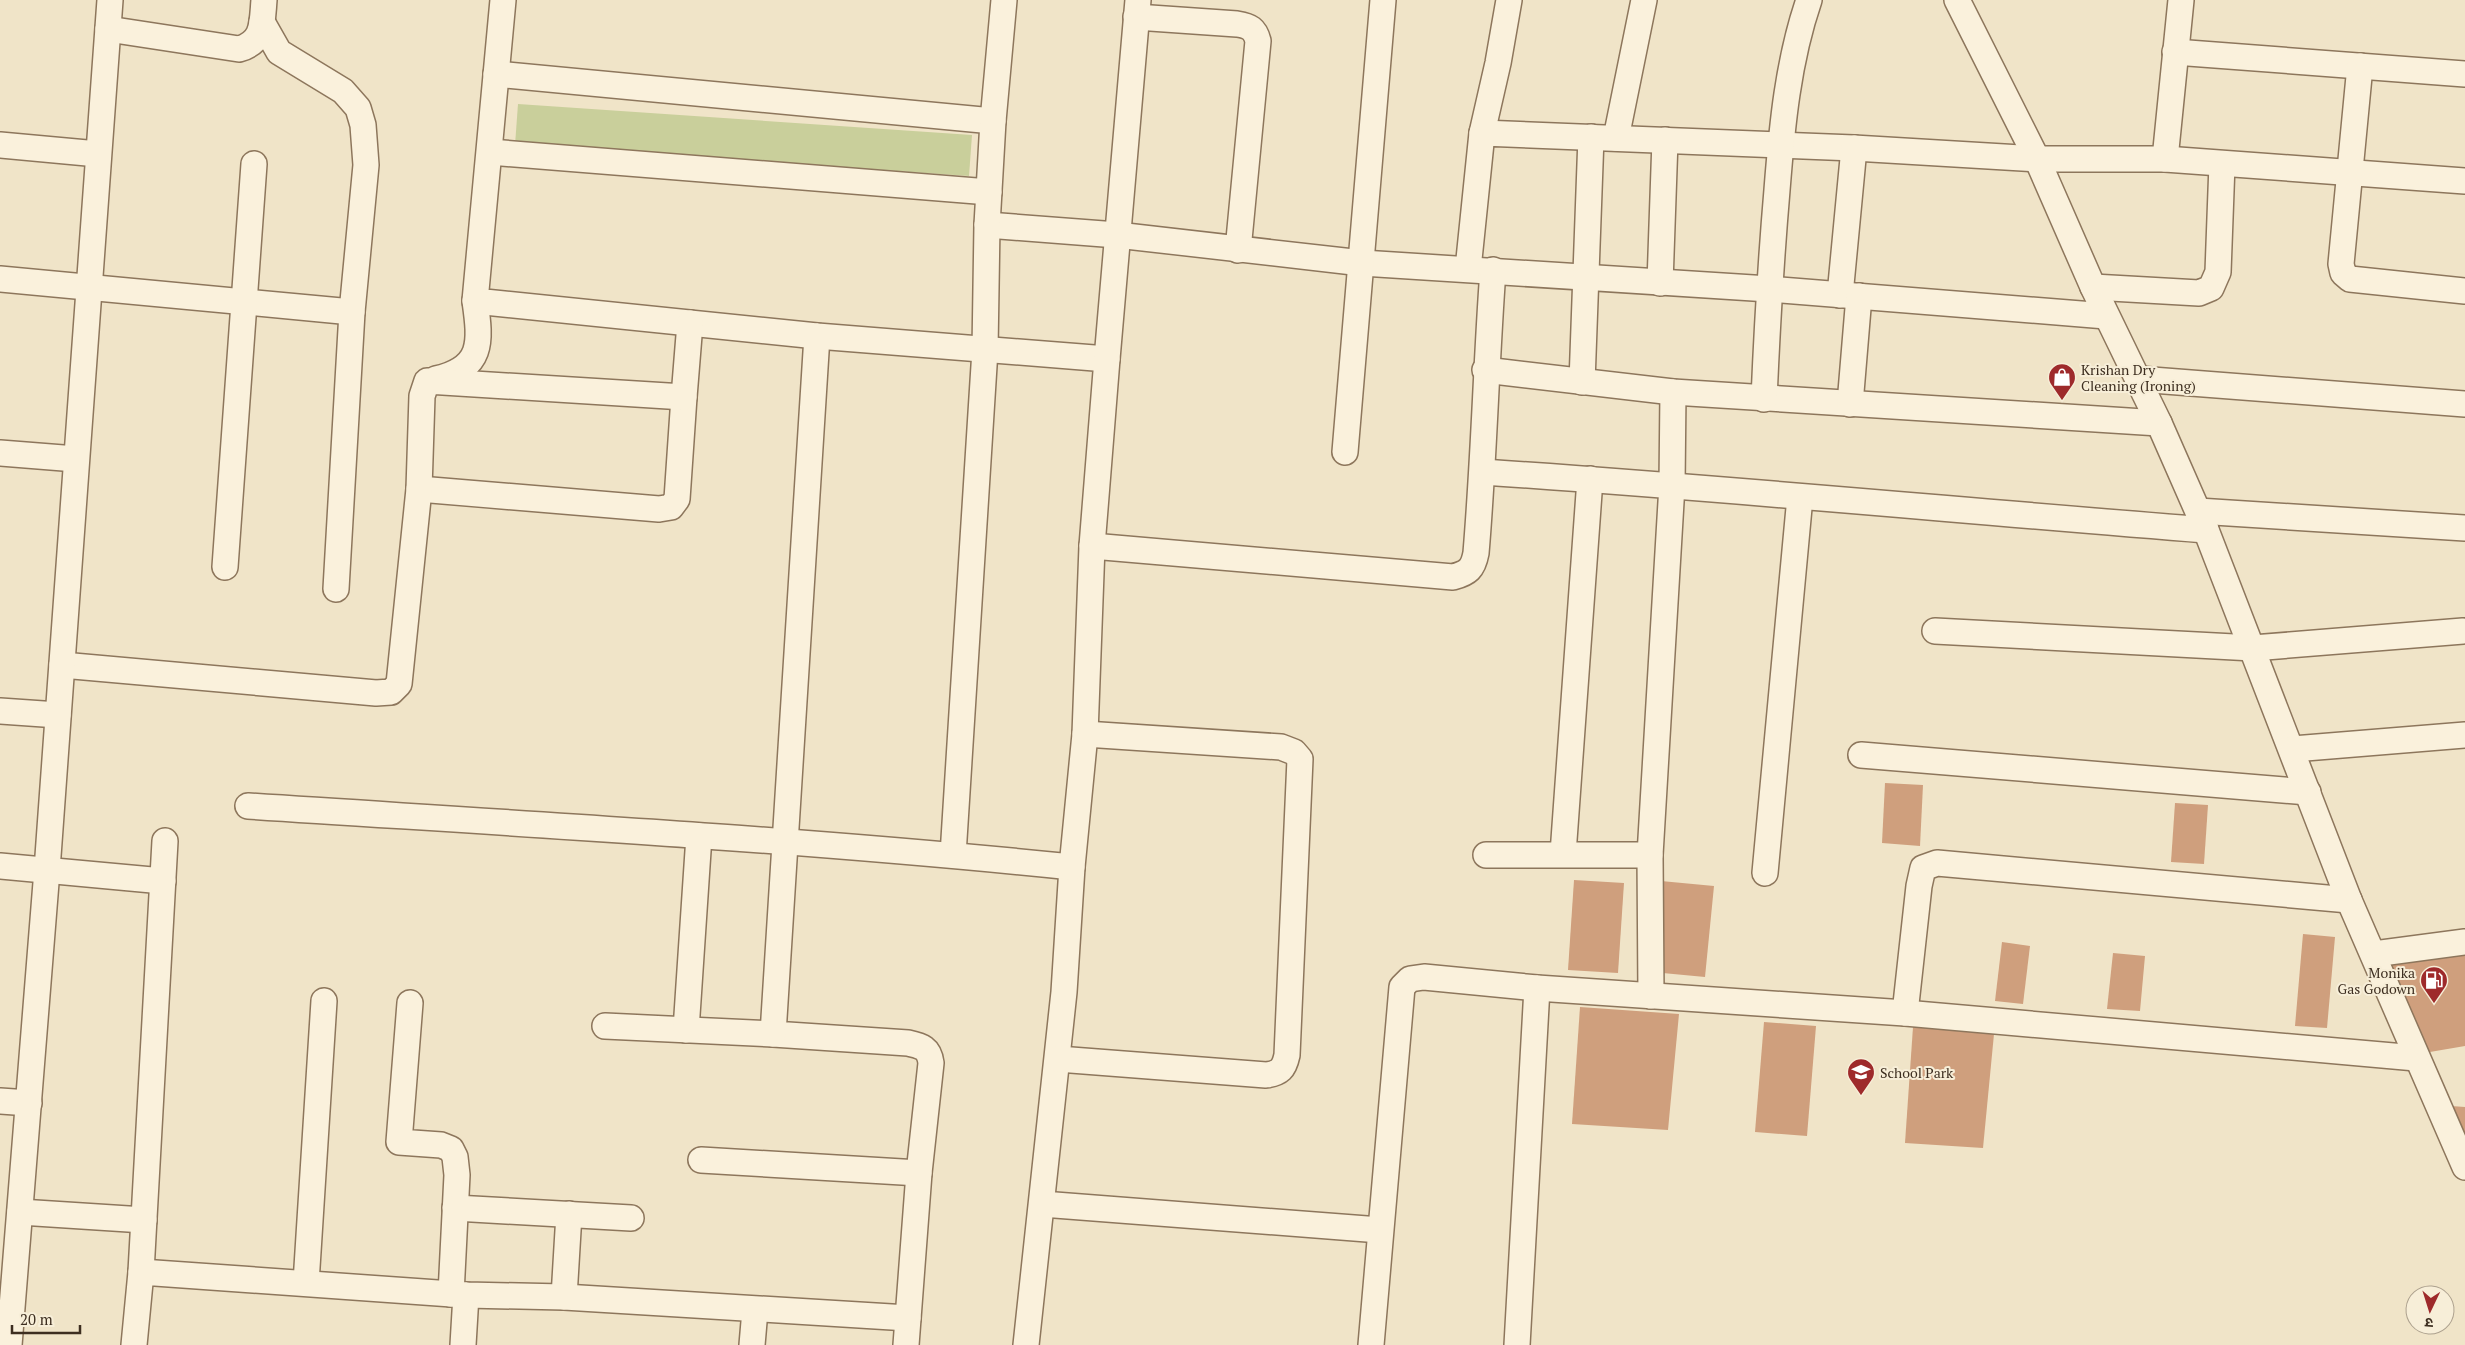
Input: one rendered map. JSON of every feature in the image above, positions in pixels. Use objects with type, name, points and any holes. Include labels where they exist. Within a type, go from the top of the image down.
[{"type":"street","points":[[9,1345],[8,1248],[20,1212],[29,1103],[110,0]]},
{"type":"street","points":[[427,381],[456,374],[466,368],[474,357],[479,345],[475,302],[503,0]]},
{"type":"street","points":[[953,855],[985,350],[987,225],[993,121],[1004,0]]},
{"type":"street","points":[[1345,452],[1383,0]]},
{"type":"street","points":[[1468,269],[1482,133],[1498,63],[1509,0]]},
{"type":"street","points":[[1616,138],[1644,0]]},
{"type":"street","points":[[1764,399],[1769,289],[1781,146],[1795,46],[1809,0]]},
{"type":"street","points":[[1957,0],[2036,159],[2093,288],[2139,379],[2202,521],[2293,749],[2349,900],[2374,954],[2416,1058],[2465,1167]]},
{"type":"street","points":[[2165,159],[2180,0]]},
{"type":"street","points":[[1026,1345],[1058,1059],[1072,867],[1085,734],[1092,546],[1137,8],[1248,25],[1256,32],[1258,41],[1238,250]]},
{"type":"street","points":[[108,29],[239,49],[251,46],[258,37],[263,11]]},
{"type":"street","points":[[263,11],[279,52],[343,91],[358,108],[361,116],[366,165],[352,312],[336,589]]},
{"type":"street","points":[[2175,52],[2465,74]]},
{"type":"street","points":[[2360,66],[2341,264],[2343,273],[2350,278],[2359,280],[2465,291]]},
{"type":"street","points":[[496,74],[993,121]]},
{"type":"street","points":[[1482,133],[1854,148],[2036,159],[2165,159],[2465,182]]},
{"type":"street","points":[[1582,382],[1591,137]]},
{"type":"street","points":[[1660,282],[1665,140]]},
{"type":"street","points":[[0,145],[98,154]]},
{"type":"street","points":[[1850,404],[1850,296],[1854,148]]},
{"type":"street","points":[[490,152],[989,192]]},
{"type":"street","points":[[226,567],[246,303],[254,164]]},
{"type":"street","points":[[2093,288],[2199,293],[2211,288],[2218,272],[2222,164]]},
{"type":"street","points":[[987,225],[1117,235],[1362,263],[1769,289],[2106,316]]},
{"type":"street","points":[[1092,546],[1453,577],[1466,573],[1474,566],[1483,472],[1485,370],[1493,270]]},
{"type":"street","points":[[0,279],[352,312]]},
{"type":"street","points":[[475,302],[817,336],[1107,359]]},
{"type":"street","points":[[419,489],[660,510],[670,507],[677,499],[690,323]]},
{"type":"street","points":[[773,1034],[817,336]]},
{"type":"street","points":[[1485,370],[1673,392],[2159,423]]},
{"type":"street","points":[[2139,379],[2465,404]]},
{"type":"street","points":[[427,381],[684,398]]},
{"type":"street","points":[[62,665],[376,693],[392,692],[399,684],[419,489],[422,396],[427,381]]},
{"type":"street","points":[[1651,996],[1650,855],[1672,485],[1673,392]]},
{"type":"street","points":[[0,453],[76,459]]},
{"type":"street","points":[[1483,472],[1672,485],[1800,498],[2202,521],[2465,528]]},
{"type":"street","points":[[1563,854],[1590,479]]},
{"type":"street","points":[[1765,873],[1800,498]]},
{"type":"street","points":[[1935,632],[2253,648],[2463,632]]},
{"type":"street","points":[[0,711],[58,715]]},
{"type":"street","points":[[1058,1059],[1266,1074],[1278,1073],[1284,1067],[1287,1055],[1300,760],[1294,752],[1281,747],[1085,734]]},
{"type":"street","points":[[2293,749],[2465,735]]},
{"type":"street","points":[[1861,755],[2308,792]]},
{"type":"street","points":[[248,806],[699,836],[785,844],[953,855],[1072,867]]},
{"type":"street","points":[[686,1030],[699,836]]},
{"type":"street","points":[[134,1345],[141,1272],[165,841]]},
{"type":"street","points":[[1486,854],[1650,855]]},
{"type":"street","points":[[1905,1013],[1919,886],[1923,868],[1937,863],[2349,900]]},
{"type":"street","points":[[0,866],[163,881]]},
{"type":"street","points":[[2374,954],[2465,942]]},
{"type":"street","points":[[1371,1345],[1402,987],[1410,979],[1424,977],[1537,988],[1905,1013],[2416,1058]]},
{"type":"street","points":[[1517,1345],[1537,988]]},
{"type":"street","points":[[306,1284],[324,1001]]},
{"type":"street","points":[[410,1003],[399,1142],[441,1145],[451,1149],[455,1157],[457,1175],[455,1208],[458,1294],[463,1345]]},
{"type":"street","points":[[605,1026],[908,1043],[923,1046],[930,1053],[931,1063],[906,1345]]},
{"type":"street","points":[[0,1101],[29,1103]]},
{"type":"street","points":[[701,1160],[920,1173]]},
{"type":"street","points":[[1042,1204],[1380,1230]]},
{"type":"street","points":[[455,1208],[632,1218]]},
{"type":"street","points":[[20,1212],[144,1220]]},
{"type":"street","points":[[564,1297],[569,1214]]},
{"type":"street","points":[[141,1272],[458,1294],[564,1297],[908,1318]]},
{"type":"street","points":[[752,1345],[755,1310]]},
{"type":"green space","points":[[518,104],[972,135],[969,176],[515,145]]},
{"type":"building","points":[[1885,783],[1923,785],[1920,846],[1882,843]]},
{"type":"building","points":[[2175,803],[2208,805],[2204,864],[2171,862]]},
{"type":"building","points":[[1574,880],[1624,883],[1618,973],[1568,970]]},
{"type":"building","points":[[1661,881],[1714,886],[1705,977],[1652,972]]},
{"type":"building","points":[[2303,934],[2335,937],[2327,1028],[2295,1026]]},
{"type":"building","points":[[2002,942],[2030,946],[2023,1004],[1995,1001]]},
{"type":"building","name":"Monika Gas Godown","points":[[2465,950],[2465,1046],[2424,1053],[2387,962]]},
{"type":"building","points":[[2113,953],[2145,956],[2140,1011],[2107,1009]]},
{"type":"building","points":[[1580,1007],[1679,1014],[1668,1130],[1572,1124]]},
{"type":"building","points":[[1764,1022],[1816,1026],[1807,1136],[1755,1132]]},
{"type":"building","points":[[1913,1027],[1994,1034],[1983,1148],[1905,1143]]},
{"type":"building","points":[[2451,1106],[2465,1107],[2465,1133],[2459,1133]]},
{"type":"place","name":"Krishan Dry Cleaning (Ironing)","points":[[2062,401]]},
{"type":"place","name":"Monika Gas Godown","points":[[2434,1004]]},
{"type":"place","name":"School Park","points":[[1861,1096]]}]
